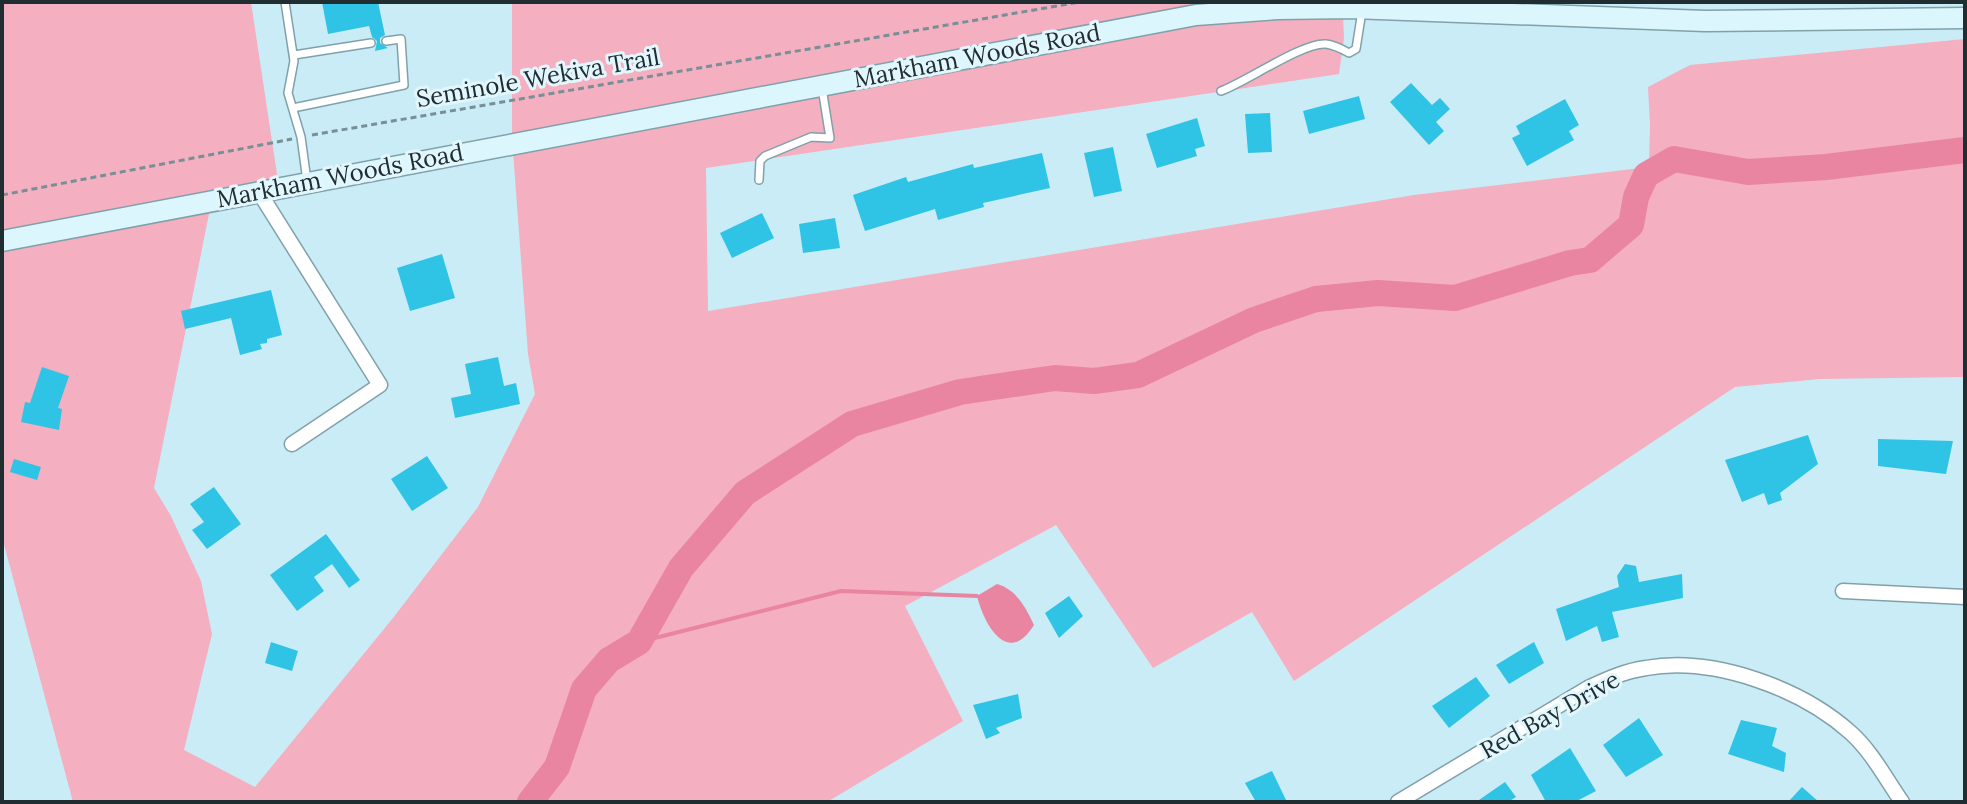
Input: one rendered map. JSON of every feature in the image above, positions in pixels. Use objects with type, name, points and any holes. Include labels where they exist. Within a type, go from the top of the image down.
[{"type":"main road","name":"Markham Woods Road","points":[[2,241],[1196,15],[1278,9],[1363,9],[1705,21],[1965,18]]},
{"type":"street","points":[[259,192],[380,385],[292,444]]},
{"type":"street","points":[[1843,591],[1965,597]]},
{"type":"street","name":"Red Bay Drive","points":[[1398,802],[1588,688],[1612,677],[1668,665],[1703,667],[1745,676],[1782,689],[1822,712],[1851,733],[1871,756],[1902,802]]},
{"type":"lane","points":[[285,2],[294,55],[288,93],[301,137],[307,183]]},
{"type":"lane","points":[[1221,91],[1312,45],[1324,43],[1349,53],[1356,49],[1363,9]]},
{"type":"lane","points":[[293,108],[404,85],[401,39],[386,41]]},
{"type":"lane","points":[[294,55],[371,43]]},
{"type":"lane","points":[[759,180],[760,161],[765,156],[811,137],[830,138],[821,85]]},
{"type":"path","name":"Seminole Wekiva Trail","points":[[2,195],[301,137],[1080,2]]},
{"type":"shaded area","points":[[2,2],[251,2],[278,181],[262,181],[257,185],[2,233]]},
{"type":"shaded area","points":[[512,2],[1270,2],[512,136]]},
{"type":"shaded area","points":[[1343,16],[1344,38],[1339,74],[706,168],[708,311],[1414,195],[1649,167],[1648,87],[1690,65],[1965,39],[1965,377],[1820,379],[1735,387],[1294,681],[1252,612],[1153,668],[1056,525],[905,606],[963,721],[827,802],[73,802],[2,537],[2,248],[210,209],[154,488],[171,516],[201,581],[212,634],[184,750],[255,787],[393,618],[478,507],[535,394],[528,354],[513,151],[1196,23]]},
{"type":"shaded area","points":[[997,584],[1015,595],[1034,625],[1015,642],[1006,642],[998,637],[980,607],[977,596]]},
{"type":"building","points":[[322,2],[378,2],[385,35],[380,38],[380,43],[388,48],[375,51],[377,41],[372,37],[369,26],[328,34]]},
{"type":"building","points":[[1411,83],[1432,105],[1440,98],[1450,109],[1436,122],[1444,131],[1429,145],[1390,102]]},
{"type":"building","points":[[1359,96],[1365,119],[1309,134],[1303,111]]},
{"type":"building","points":[[1565,99],[1579,125],[1569,131],[1574,140],[1527,166],[1512,138],[1520,134],[1516,126]]},
{"type":"building","points":[[1270,113],[1272,152],[1248,153],[1245,114]]},
{"type":"building","points":[[1197,118],[1205,146],[1195,149],[1197,156],[1157,168],[1146,134]]},
{"type":"building","points":[[1113,147],[1122,191],[1094,197],[1084,153]]},
{"type":"building","points":[[1042,153],[1050,188],[983,203],[984,207],[938,220],[935,209],[865,231],[853,195],[906,177],[908,182],[973,164],[974,168]]},
{"type":"building","points":[[762,213],[774,238],[732,258],[720,233]]},
{"type":"building","points":[[835,218],[840,248],[803,253],[799,224]]},
{"type":"building","points":[[442,254],[455,298],[410,311],[397,268]]},
{"type":"building","points":[[271,290],[282,335],[267,339],[267,343],[260,344],[262,349],[240,355],[231,318],[185,329],[181,311]]},
{"type":"building","points":[[498,357],[504,386],[516,383],[520,404],[455,418],[451,398],[471,394],[465,364]]},
{"type":"building","points":[[42,367],[69,376],[58,408],[62,409],[59,430],[21,422],[25,402],[30,403]]},
{"type":"building","points":[[1808,435],[1818,464],[1780,493],[1782,500],[1768,505],[1764,493],[1742,502],[1725,460]]},
{"type":"building","points":[[1878,439],[1953,441],[1946,474],[1878,466]]},
{"type":"building","points":[[427,456],[448,488],[412,511],[391,479]]},
{"type":"building","points":[[14,459],[41,467],[37,480],[10,472]]},
{"type":"building","points":[[214,487],[241,524],[207,549],[192,530],[204,522],[190,504]]},
{"type":"building","points":[[326,534],[360,580],[349,588],[332,564],[314,577],[324,591],[297,611],[270,575]]},
{"type":"building","points":[[1625,564],[1636,566],[1639,582],[1682,574],[1683,598],[1612,612],[1619,637],[1602,642],[1597,626],[1566,641],[1556,609],[1619,587],[1617,576]]},
{"type":"building","points":[[1069,596],[1083,616],[1059,638],[1045,613]]},
{"type":"building","points":[[271,642],[298,651],[292,671],[265,663]]},
{"type":"building","points":[[1534,642],[1544,663],[1509,684],[1496,665]]},
{"type":"building","points":[[1476,677],[1490,696],[1449,728],[1432,706]]},
{"type":"building","points":[[1018,694],[1022,718],[996,728],[1000,733],[986,739],[973,705]]},
{"type":"building","points":[[1639,718],[1663,755],[1626,777],[1603,745]]},
{"type":"building","points":[[1741,720],[1777,728],[1772,746],[1786,753],[1784,772],[1728,754]]},
{"type":"building","points":[[1570,748],[1596,791],[1575,802],[1546,802],[1531,775]]},
{"type":"building","points":[[1272,771],[1287,802],[1256,802],[1245,783]]},
{"type":"building","points":[[1505,782],[1516,797],[1508,802],[1476,802]]},
{"type":"building","points":[[1802,787],[1819,802],[1788,802]]},
{"type":"waterway","points":[[530,802],[557,767],[584,689],[609,660],[639,642],[681,568],[745,493],[852,424],[960,392],[1055,378],[1094,381],[1138,375],[1254,320],[1316,299],[1378,293],[1455,298],[1570,263],[1590,260],[1631,225],[1636,197],[1646,175],[1674,159],[1748,172],[1826,167],[1965,150]]},
{"type":"waterway","points":[[639,642],[841,591],[977,596]]}]
